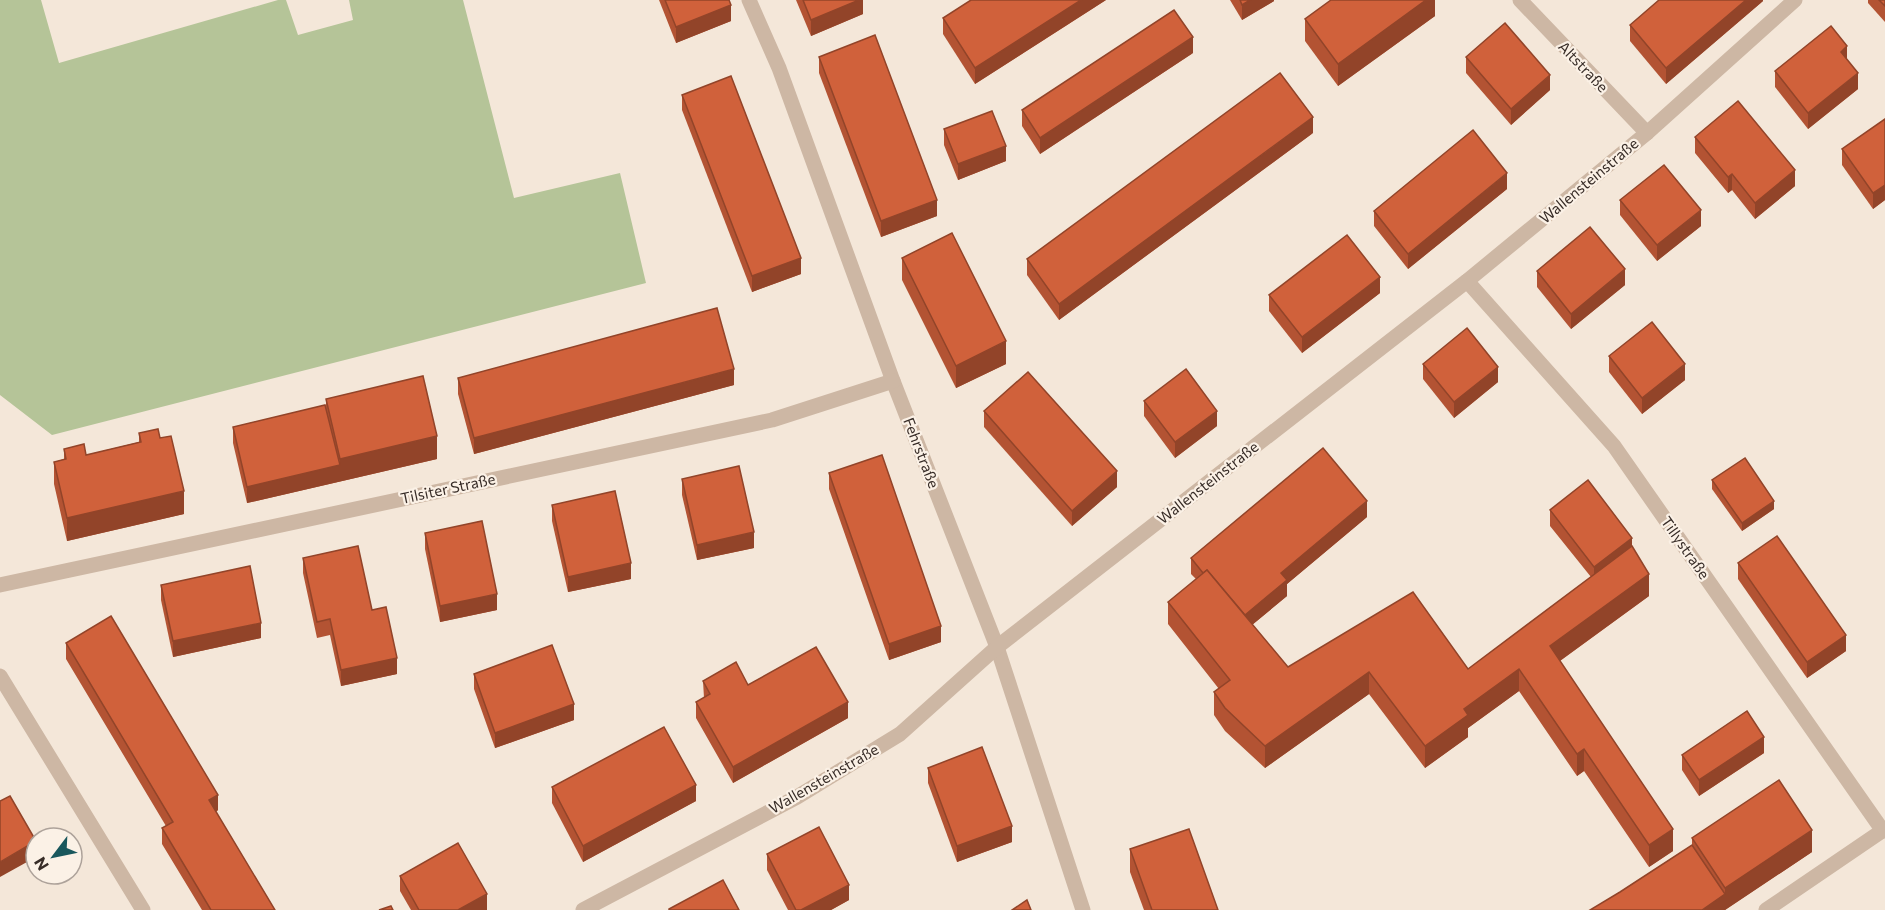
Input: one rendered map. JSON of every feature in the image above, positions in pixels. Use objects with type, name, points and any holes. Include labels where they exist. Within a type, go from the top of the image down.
[{"type":"street","name":"Fehrstraße","points":[[749,0],[779,68],[893,381],[997,647],[1083,910]]},
{"type":"street","name":"Altstraße","points":[[1520,0],[1647,133]]},
{"type":"street","name":"Wallensteinstraße","points":[[583,910],[797,797],[900,735],[997,647],[1467,281],[1647,133],[1795,0]]},
{"type":"street","name":"Tillystraße","points":[[1467,281],[1614,446],[1884,830]]},
{"type":"street","name":"Tilsiter Straße","points":[[0,585],[772,420],[893,381]]},
{"type":"street","points":[[0,676],[143,910]]},
{"type":"street","points":[[1766,910],[1884,830]]},
{"type":"green space","points":[[0,0],[41,0],[59,63],[278,0],[286,0],[298,35],[353,20],[349,0],[463,0],[514,198],[620,173],[646,283],[52,435],[0,395]]},
{"type":"building","points":[[665,0],[729,0],[731,5],[676,27]]},
{"type":"building","points":[[803,0],[859,0],[811,20]]},
{"type":"building","points":[[971,0],[1081,0],[975,68],[943,18]]},
{"type":"building","points":[[1240,0],[1250,0],[1242,5]]},
{"type":"building","points":[[1331,0],[1426,0],[1338,64],[1305,19]]},
{"type":"building","points":[[1659,0],[1746,0],[1666,68],[1630,25]]},
{"type":"building","points":[[1174,10],[1193,37],[1040,138],[1022,110]]},
{"type":"building","points":[[1505,23],[1550,75],[1511,109],[1466,57]]},
{"type":"building","points":[[1831,26],[1847,46],[1841,52],[1858,73],[1808,113],[1775,71]]},
{"type":"building","points":[[875,35],[937,200],[881,221],[819,57]]},
{"type":"building","points":[[1280,73],[1313,117],[1059,304],[1027,259]]},
{"type":"building","points":[[731,76],[801,258],[752,276],[682,95]]},
{"type":"building","points":[[1738,101],[1795,170],[1755,203],[1732,174],[1728,177],[1695,137]]},
{"type":"building","points":[[992,111],[1006,146],[958,164],[944,129]]},
{"type":"building","points":[[1885,119],[1885,185],[1873,193],[1842,149]]},
{"type":"building","points":[[1473,130],[1507,173],[1408,254],[1374,211]]},
{"type":"building","points":[[1664,165],[1701,210],[1657,245],[1620,200]]},
{"type":"building","points":[[1590,227],[1625,269],[1571,314],[1537,271]]},
{"type":"building","points":[[952,233],[1006,341],[956,366],[902,258]]},
{"type":"building","points":[[1347,235],[1380,277],[1302,337],[1269,295]]},
{"type":"building","points":[[717,308],[734,369],[474,438],[458,378]]},
{"type":"building","points":[[1652,322],[1685,364],[1642,398],[1609,356]]},
{"type":"building","points":[[1467,328],[1498,367],[1454,402],[1423,364]]},
{"type":"building","points":[[1186,369],[1217,411],[1175,442],[1144,401]]},
{"type":"building","points":[[1028,372],[1117,471],[1072,511],[984,411]]},
{"type":"building","points":[[423,376],[437,436],[340,459],[326,399]]},
{"type":"building","points":[[325,405],[340,465],[247,487],[233,427]]},
{"type":"building","points":[[158,429],[160,438],[171,436],[184,491],[67,518],[54,462],[66,459],[64,449],[84,444],[86,455],[141,442],[139,433]]},
{"type":"building","points":[[1323,448],[1367,501],[1281,573],[1287,580],[1245,615],[1207,570],[1203,573],[1191,558]]},
{"type":"building","points":[[882,455],[941,626],[889,644],[829,473]]},
{"type":"building","points":[[1745,458],[1774,501],[1742,523],[1712,480]]},
{"type":"building","points":[[739,466],[754,532],[697,545],[682,479]]},
{"type":"building","points":[[1588,480],[1632,538],[1594,567],[1550,510]]},
{"type":"building","points":[[615,491],[631,563],[568,577],[552,505]]},
{"type":"building","points":[[482,521],[497,594],[440,606],[425,533]]},
{"type":"building","points":[[1777,536],[1846,635],[1807,662],[1738,563]]},
{"type":"building","points":[[358,546],[372,610],[386,607],[397,658],[341,670],[330,619],[317,622],[303,558]]},
{"type":"building","points":[[1632,546],[1649,574],[1550,646],[1673,829],[1649,845],[1584,749],[1577,754],[1519,669],[1464,709],[1468,715],[1425,746],[1369,672],[1265,746],[1225,708],[1214,692],[1230,680],[1168,602],[1207,570],[1288,667],[1413,592],[1468,669]]},
{"type":"building","points":[[250,566],[261,623],[173,641],[161,585]]},
{"type":"building","points":[[111,616],[218,795],[209,800],[275,910],[211,910],[162,828],[173,822],[66,643]]},
{"type":"building","points":[[552,645],[574,704],[495,733],[474,674]]},
{"type":"building","points":[[816,647],[848,702],[733,767],[696,702],[710,694],[703,681],[736,662],[748,685]]},
{"type":"building","points":[[1747,711],[1764,737],[1699,780],[1682,755]]},
{"type":"building","points":[[664,727],[696,785],[583,846],[552,787]]},
{"type":"building","points":[[982,747],[1012,826],[957,846],[928,768]]},
{"type":"building","points":[[1779,780],[1812,830],[1725,888],[1692,838]]},
{"type":"building","points":[[10,796],[27,826],[24,826],[24,848],[0,862],[0,801]]},
{"type":"building","points":[[819,827],[849,885],[801,910],[796,910],[767,854]]},
{"type":"building","points":[[1189,829],[1218,910],[1152,910],[1130,849]]},
{"type":"building","points":[[458,843],[487,894],[458,910],[419,910],[400,876]]},
{"type":"building","points":[[1692,845],[1725,894],[1702,910],[1590,910],[1620,892]]},
{"type":"building","points":[[723,880],[739,910],[669,910],[669,909]]},
{"type":"building","points":[[1027,900],[1031,910],[1012,910]]},
{"type":"building","points":[[391,906],[393,910],[379,910]]}]
